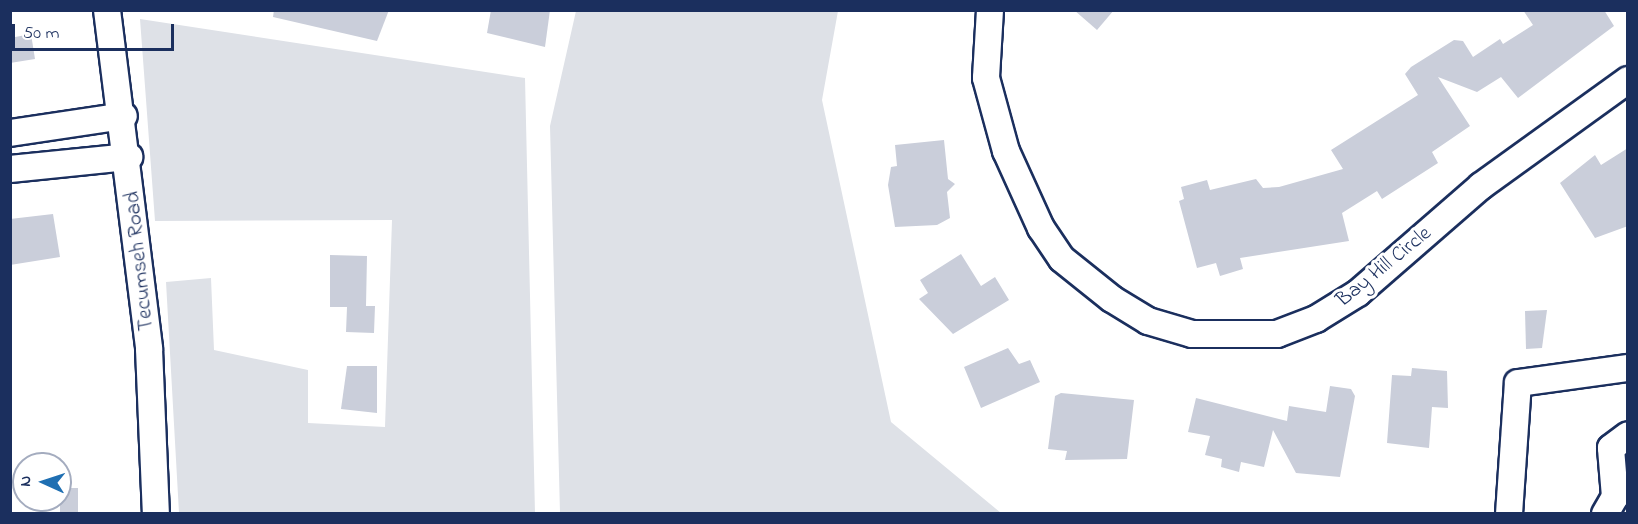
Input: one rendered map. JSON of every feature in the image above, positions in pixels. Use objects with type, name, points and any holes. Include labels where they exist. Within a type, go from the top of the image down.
[{"type":"street","name":"Tecumseh Road","points":[[107,10],[124,116],[149,349],[156,513]]},
{"type":"street","name":"Bay Hill Circle","points":[[990,10],[986,78],[1006,151],[1041,228],[1062,259],[1112,299],[1148,321],[1192,334],[1266,335],[1316,319],[1358,293],[1481,186],[1628,80]]},
{"type":"street","points":[[10,133],[124,116]]},
{"type":"street","points":[[10,169],[129,157]]},
{"type":"street","points":[[1509,513],[1518,383],[1628,368]]},
{"type":"street","points":[[1605,513],[1615,496],[1611,448],[1628,435]]},
{"type":"shaded area","points":[[576,11],[838,11],[822,100],[891,422],[1001,513],[560,513],[550,126]]},
{"type":"shaded area","points":[[140,19],[525,78],[535,513],[179,513],[166,282],[211,278],[214,350],[308,370],[308,423],[385,427],[392,220],[155,221]]},
{"type":"building","points":[[274,10],[389,10],[377,41],[273,17]]},
{"type":"building","points":[[491,10],[550,10],[545,47],[487,33]]},
{"type":"building","points":[[1074,10],[1114,10],[1097,30]]},
{"type":"building","points":[[1523,10],[1604,10],[1614,26],[1518,98],[1501,77],[1477,92],[1438,77],[1470,126],[1432,152],[1438,163],[1382,199],[1377,191],[1342,213],[1349,241],[1240,258],[1243,269],[1220,276],[1216,263],[1197,268],[1179,201],[1184,199],[1181,187],[1207,180],[1210,190],[1256,179],[1263,188],[1279,187],[1343,169],[1331,150],[1418,95],[1405,74],[1411,67],[1454,40],[1463,41],[1473,57],[1500,39],[1503,44],[1533,25]]},
{"type":"building","points":[[31,34],[35,59],[10,63],[10,38]]},
{"type":"building","points":[[944,140],[948,179],[955,184],[947,192],[950,218],[937,225],[895,227],[888,185],[891,167],[897,166],[895,145]]},
{"type":"building","points":[[1628,148],[1628,226],[1595,238],[1560,183],[1595,155],[1601,165]]},
{"type":"building","points":[[53,214],[60,257],[10,265],[10,219]]},
{"type":"building","points":[[961,254],[981,286],[995,277],[1009,300],[953,334],[919,299],[928,293],[920,280]]},
{"type":"building","points":[[330,255],[367,256],[366,306],[375,306],[374,333],[346,332],[347,307],[330,307]]},
{"type":"building","points":[[1547,310],[1542,348],[1526,349],[1525,311]]},
{"type":"building","points":[[1008,348],[1019,364],[1030,360],[1040,382],[981,408],[964,367]]},
{"type":"building","points":[[347,366],[377,366],[377,413],[341,409]]},
{"type":"building","points":[[1412,368],[1447,371],[1448,408],[1432,407],[1429,448],[1387,443],[1392,375],[1411,376]]},
{"type":"building","points":[[1330,386],[1351,389],[1355,396],[1340,477],[1296,473],[1273,430],[1264,467],[1241,462],[1239,472],[1221,467],[1222,459],[1205,455],[1210,436],[1188,432],[1196,398],[1287,421],[1289,406],[1326,412]]},
{"type":"building","points":[[1061,393],[1134,400],[1127,459],[1065,460],[1067,451],[1048,449],[1055,396]]},
{"type":"building","points":[[72,488],[78,488],[78,513],[60,513],[72,512]]}]
